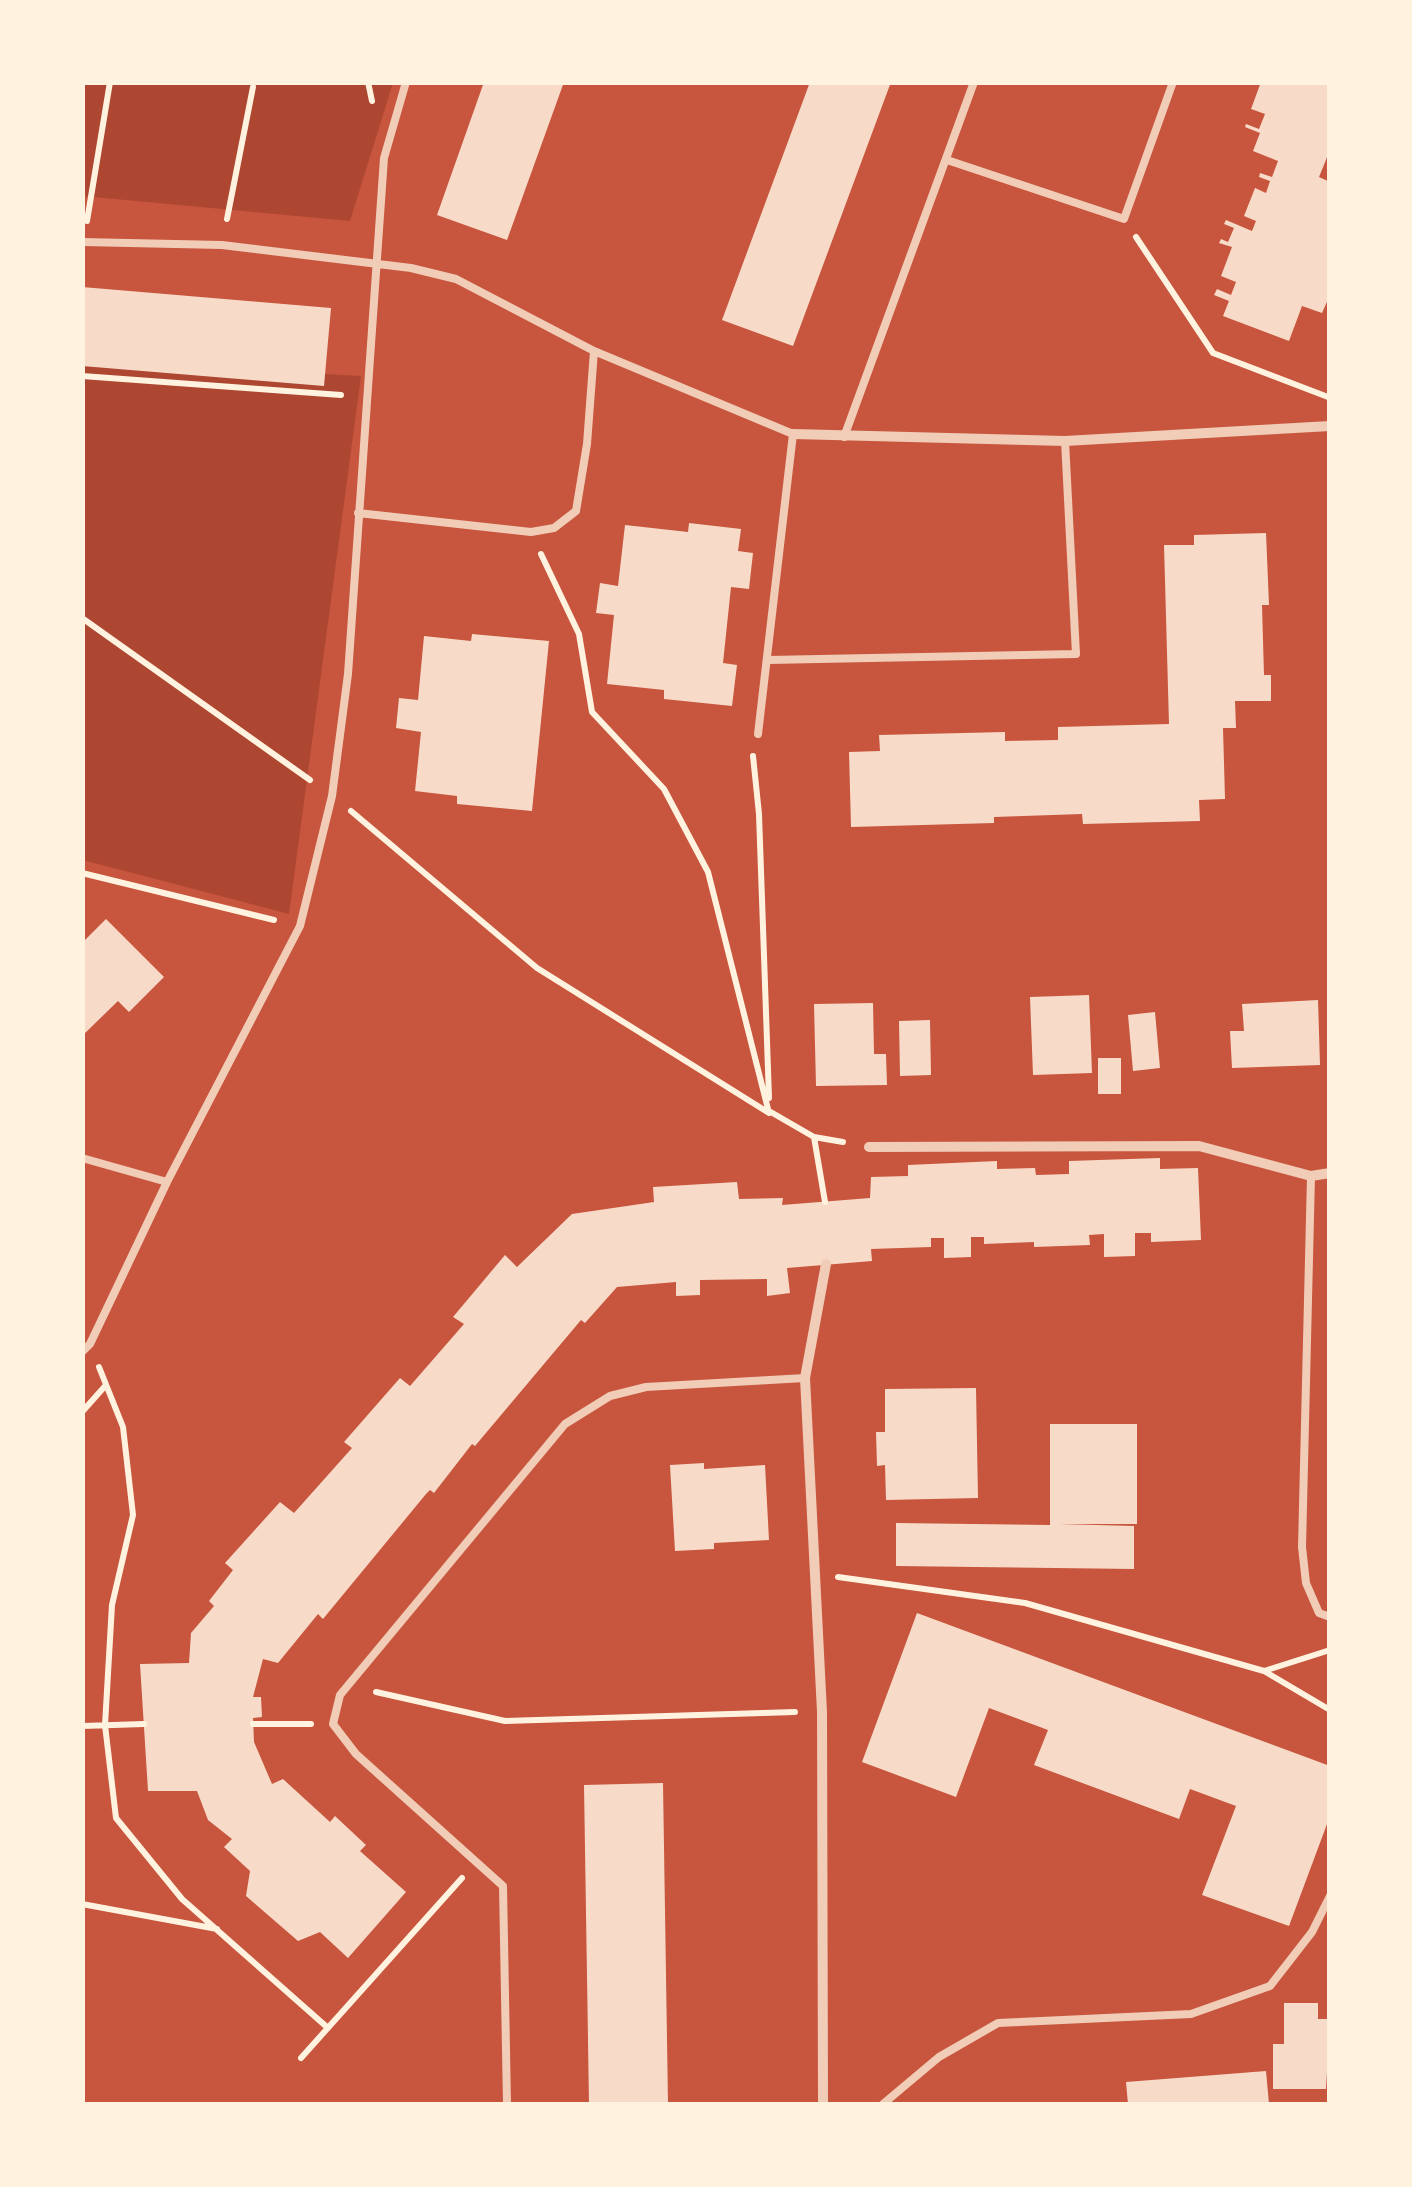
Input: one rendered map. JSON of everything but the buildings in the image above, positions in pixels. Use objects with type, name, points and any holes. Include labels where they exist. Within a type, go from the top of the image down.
[{"type":"street","points":[[792,434],[1064,441],[1330,426]]},
{"type":"street","points":[[869,1147],[1199,1146],[1311,1176],[1330,1172]]},
{"type":"street","points":[[823,2104],[822,1712],[805,1378],[826,1264]]},
{"type":"lane","points":[[82,1352],[90,1344],[167,1182],[300,926],[332,796],[348,674],[384,158],[406,82]]},
{"type":"lane","points":[[844,436],[974,82]]},
{"type":"lane","points":[[947,160],[1124,218],[1173,82]]},
{"type":"lane","points":[[83,242],[222,245],[411,268],[456,279],[594,351],[792,434],[758,734]]},
{"type":"lane","points":[[358,513],[530,532],[554,528],[576,510],[587,444],[594,351]]},
{"type":"lane","points":[[768,660],[1076,654],[1064,441]]},
{"type":"lane","points":[[82,1158],[167,1182]]},
{"type":"lane","points":[[1311,1176],[1302,1547],[1306,1583],[1319,1612],[1330,1616]]},
{"type":"lane","points":[[508,2104],[503,1886],[356,1754],[333,1724],[340,1695],[564,1424],[610,1396],[646,1388],[805,1378]]},
{"type":"lane","points":[[882,2104],[939,2057],[998,2023],[1191,2014],[1270,1986],[1312,1932],[1330,1896]]},
{"type":"path","points":[[83,242],[110,82]]},
{"type":"path","points":[[222,245],[253,87]]},
{"type":"path","points":[[1124,218],[1214,353],[1330,397]]},
{"type":"path","points":[[82,376],[368,397]]},
{"type":"path","points":[[530,532],[579,634],[592,712],[664,789],[708,872],[770,1113]]},
{"type":"path","points":[[82,618],[332,796],[537,968],[814,1137],[869,1147]]},
{"type":"path","points":[[758,734],[753,758],[760,814],[770,1113]]},
{"type":"path","points":[[82,874],[300,926]]},
{"type":"path","points":[[814,1137],[825,1202]]},
{"type":"path","points":[[90,1344],[124,1427],[133,1515],[112,1605],[105,1725],[116,1818],[182,1899],[328,2028]]},
{"type":"path","points":[[82,1412],[106,1385]]},
{"type":"path","points":[[815,1574],[1025,1603],[1264,1670],[1330,1710]]},
{"type":"path","points":[[1264,1670],[1330,1650]]},
{"type":"path","points":[[348,1686],[505,1721],[822,1712]]},
{"type":"path","points":[[82,1726],[144,1724]]},
{"type":"path","points":[[253,1724],[333,1724]]},
{"type":"path","points":[[301,2058],[476,1862]]},
{"type":"path","points":[[82,1904],[218,1930]]},
{"type":"shaded area","points":[[82,83],[393,83],[350,221],[83,196]]},
{"type":"shaded area","points":[[82,360],[361,376],[289,914],[83,860]]}]
